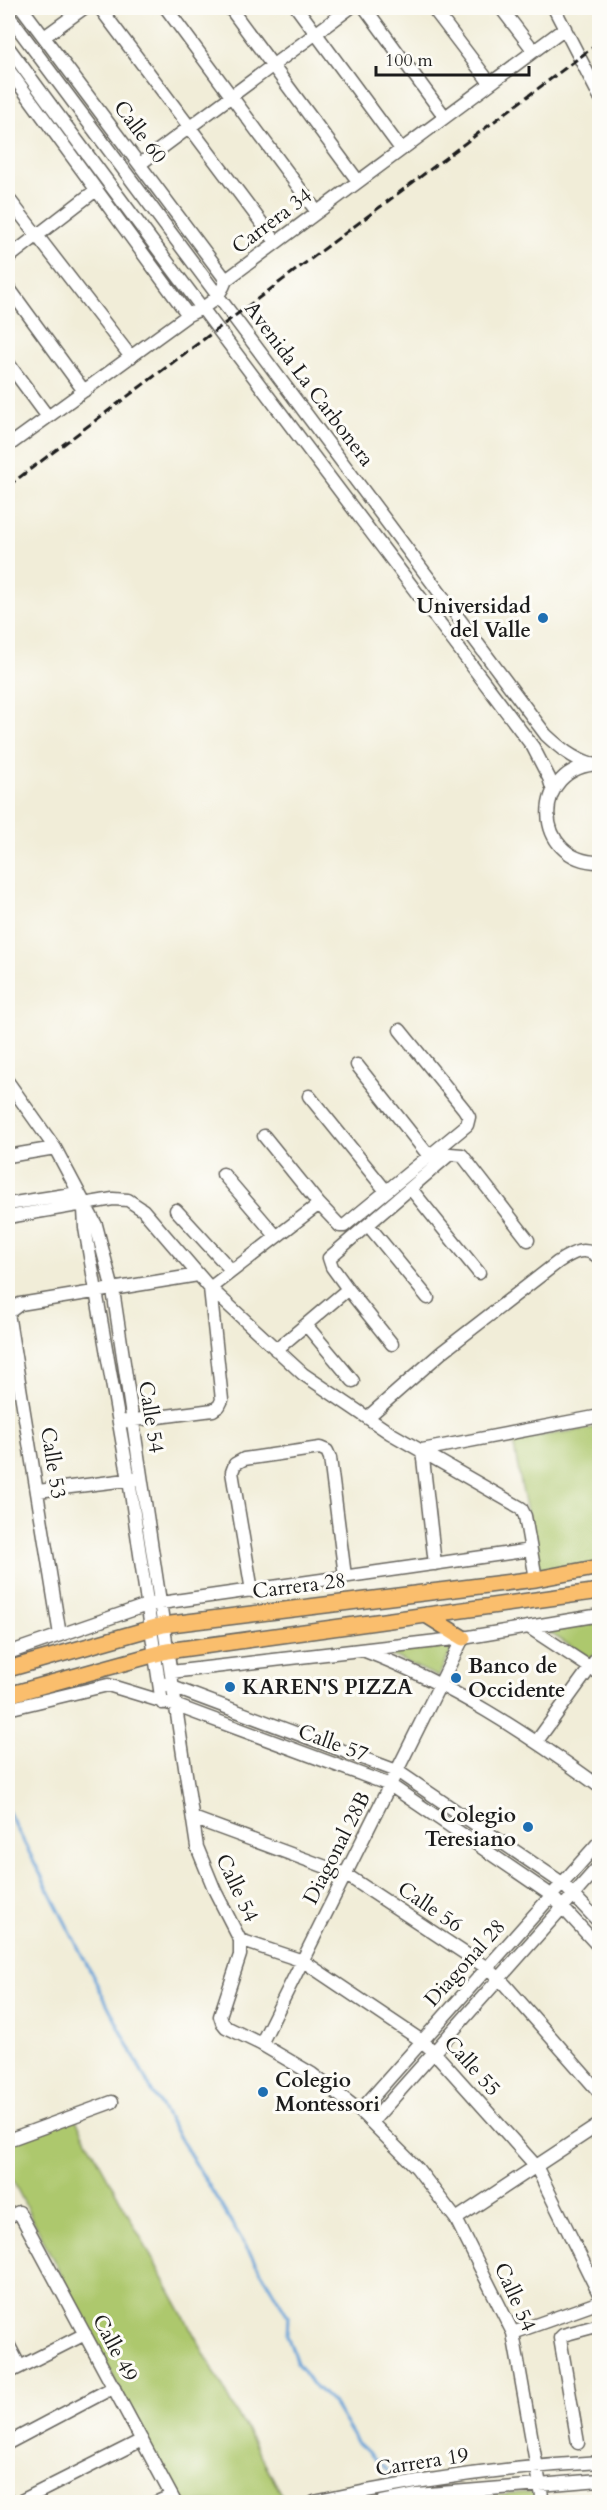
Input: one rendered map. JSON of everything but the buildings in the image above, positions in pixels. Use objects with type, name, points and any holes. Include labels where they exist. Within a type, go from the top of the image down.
[{"type":"main road","name":"Carrera 28","points":[[8,1669],[157,1626],[536,1579],[600,1567]]},
{"type":"main road","points":[[8,1695],[161,1653],[600,1591]]},
{"type":"main road","points":[[426,1615],[464,1638]]},
{"type":"street","name":"Calle 60","points":[[22,8],[226,280]]},
{"type":"street","points":[[45,37],[84,8]]},
{"type":"street","points":[[100,8],[276,242]]},
{"type":"street","points":[[166,8],[317,212]]},
{"type":"street","points":[[230,8],[358,181]]},
{"type":"street","points":[[297,8],[401,149]]},
{"type":"street","points":[[140,164],[350,8]]},
{"type":"street","points":[[365,8],[445,117]]},
{"type":"street","points":[[433,8],[490,83]]},
{"type":"street","points":[[501,8],[534,51]]},
{"type":"street","points":[[554,8],[599,93]]},
{"type":"street","name":"Avenida La Carbonera","points":[[8,15],[546,735],[568,754],[595,764]]},
{"type":"street","name":"Carrera 34","points":[[219,297],[226,280],[565,28]]},
{"type":"street","name":"Avenida La Carbonera","points":[[8,47],[126,209],[236,351],[533,747],[553,791]]},
{"type":"street","points":[[8,69],[188,315]]},
{"type":"street","points":[[8,258],[96,190]]},
{"type":"street","points":[[8,198],[131,357]]},
{"type":"street","points":[[8,287],[84,391]]},
{"type":"street","points":[[8,446],[188,315],[219,297]]},
{"type":"street","points":[[236,351],[252,340]]},
{"type":"street","points":[[8,363],[48,417]]},
{"type":"street","points":[[595,764],[568,773],[553,791],[548,803],[547,817],[557,842],[566,852],[578,859],[600,862]]},
{"type":"street","points":[[264,1136],[319,1204],[340,1226],[344,1226],[467,1125],[469,1117],[400,1030]]},
{"type":"street","points":[[357,1065],[429,1156]]},
{"type":"street","name":"Calle 54","points":[[8,1082],[55,1148],[96,1225],[113,1290],[126,1421],[161,1653],[159,1682],[162,1703]]},
{"type":"street","points":[[309,1096],[386,1191]]},
{"type":"street","points":[[8,1156],[55,1148]]},
{"type":"street","points":[[392,1344],[348,1289],[329,1263],[329,1258],[450,1154],[462,1155],[528,1240]]},
{"type":"street","points":[[223,1174],[276,1236]]},
{"type":"street","points":[[411,1189],[479,1273]]},
{"type":"street","points":[[8,1204],[78,1192]]},
{"type":"street","points":[[8,1217],[113,1199],[128,1200],[142,1210],[210,1288],[303,1374],[390,1433],[521,1508],[525,1516],[536,1579]]},
{"type":"street","points":[[210,1288],[319,1204]]},
{"type":"street","name":"Calle 54","points":[[84,1205],[85,1228],[126,1421]]},
{"type":"street","points":[[177,1210],[232,1271]]},
{"type":"street","points":[[368,1225],[428,1298]]},
{"type":"street","points":[[368,1417],[442,1352],[558,1262],[574,1252],[583,1250],[597,1255],[600,1259]]},
{"type":"street","points":[[98,1292],[198,1275]]},
{"type":"street","points":[[126,1421],[213,1410],[219,1406],[222,1400],[210,1288]]},
{"type":"street","points":[[276,1350],[348,1289]]},
{"type":"street","name":"Calle 53","points":[[60,1635],[8,1313],[20,1304],[98,1292]]},
{"type":"street","points":[[307,1326],[353,1381]]},
{"type":"street","points":[[422,1450],[600,1416]]},
{"type":"street","points":[[252,1591],[232,1472],[235,1464],[244,1459],[320,1448],[327,1451],[330,1458],[345,1576]]},
{"type":"street","points":[[422,1450],[435,1564]]},
{"type":"street","points":[[38,1491],[135,1479]]},
{"type":"street","name":"Carrera 28","points":[[8,1653],[153,1604],[531,1550]]},
{"type":"street","points":[[171,1672],[464,1638],[600,1615]]},
{"type":"street","points":[[530,1628],[595,1671]]},
{"type":"street","name":"Diagonal 28B","points":[[261,2044],[464,1638]]},
{"type":"street","points":[[364,1651],[440,1684],[537,1741],[600,1787]]},
{"type":"street","name":"Calle 54","points":[[161,1653],[171,1672],[197,1847],[215,1892],[240,1940],[240,1955],[220,2016],[226,2027],[261,2044],[312,2074],[360,2111],[417,2168],[456,2219],[513,2333],[543,2502]]},
{"type":"street","points":[[537,1741],[595,1671],[600,1654]]},
{"type":"street","name":"Calle 57","points":[[159,1682],[398,1771],[562,1883],[600,1923]]},
{"type":"street","name":"Calle 57","points":[[8,1706],[16,1707],[108,1685],[177,1706],[390,1785],[551,1895],[600,1948]]},
{"type":"street","name":"Calle 56","points":[[193,1818],[345,1874],[487,1968],[499,1978],[600,2093]]},
{"type":"street","name":"Diagonal 28","points":[[360,2111],[600,1841]]},
{"type":"street","name":"Diagonal 28","points":[[372,2122],[600,1865]]},
{"type":"street","name":"Calle 55","points":[[240,1940],[303,1961],[422,2041],[434,2052],[536,2166],[600,2296]]},
{"type":"street","points":[[8,2140],[112,2102]]},
{"type":"street","points":[[456,2219],[600,2124]]},
{"type":"street","name":"Calle 49","points":[[13,2215],[85,2334],[173,2499]]},
{"type":"street","points":[[513,2333],[600,2302]]},
{"type":"street","points":[[578,2443],[560,2338],[563,2335],[600,2325]]},
{"type":"street","points":[[8,2373],[85,2334]]},
{"type":"street","points":[[8,2344],[20,2367]]},
{"type":"street","points":[[8,2443],[114,2387]]},
{"type":"street","points":[[19,2502],[142,2440]]},
{"type":"street","name":"Carrera 19","points":[[314,2502],[415,2480],[537,2465],[600,2462]]},
{"type":"street","name":"Carrera 19","points":[[382,2502],[417,2495],[600,2480]]},
{"type":"street","points":[[157,2502],[173,2499]]},
{"type":"green space","points":[[599,1427],[599,1562],[540,1573],[513,1440]]},
{"type":"green space","points":[[599,1620],[599,1647],[591,1659],[545,1630]]},
{"type":"green space","points":[[454,1646],[438,1677],[382,1651]]},
{"type":"green space","points":[[74,2116],[286,2502],[177,2502],[8,2171],[8,2140]]},
{"type":"green space","points":[[534,2491],[536,2502],[451,2502]]},
{"type":"waterway","points":[[8,1811],[154,2095],[288,2316],[287,2335],[297,2363],[310,2381],[333,2403],[357,2442],[389,2472],[391,2482]]},
{"type":"railway","points":[[8,486],[600,42]]},
{"type":"place","name":"Universidad del Valle","points":[[543,618]]},
{"type":"place","name":"Banco de Occidente","points":[[456,1678]]},
{"type":"place","name":"KAREN'S PIZZA","points":[[230,1687]]},
{"type":"place","name":"Colegio Teresiano","points":[[528,1827]]},
{"type":"place","name":"Colegio Montessori","points":[[263,2092]]}]
